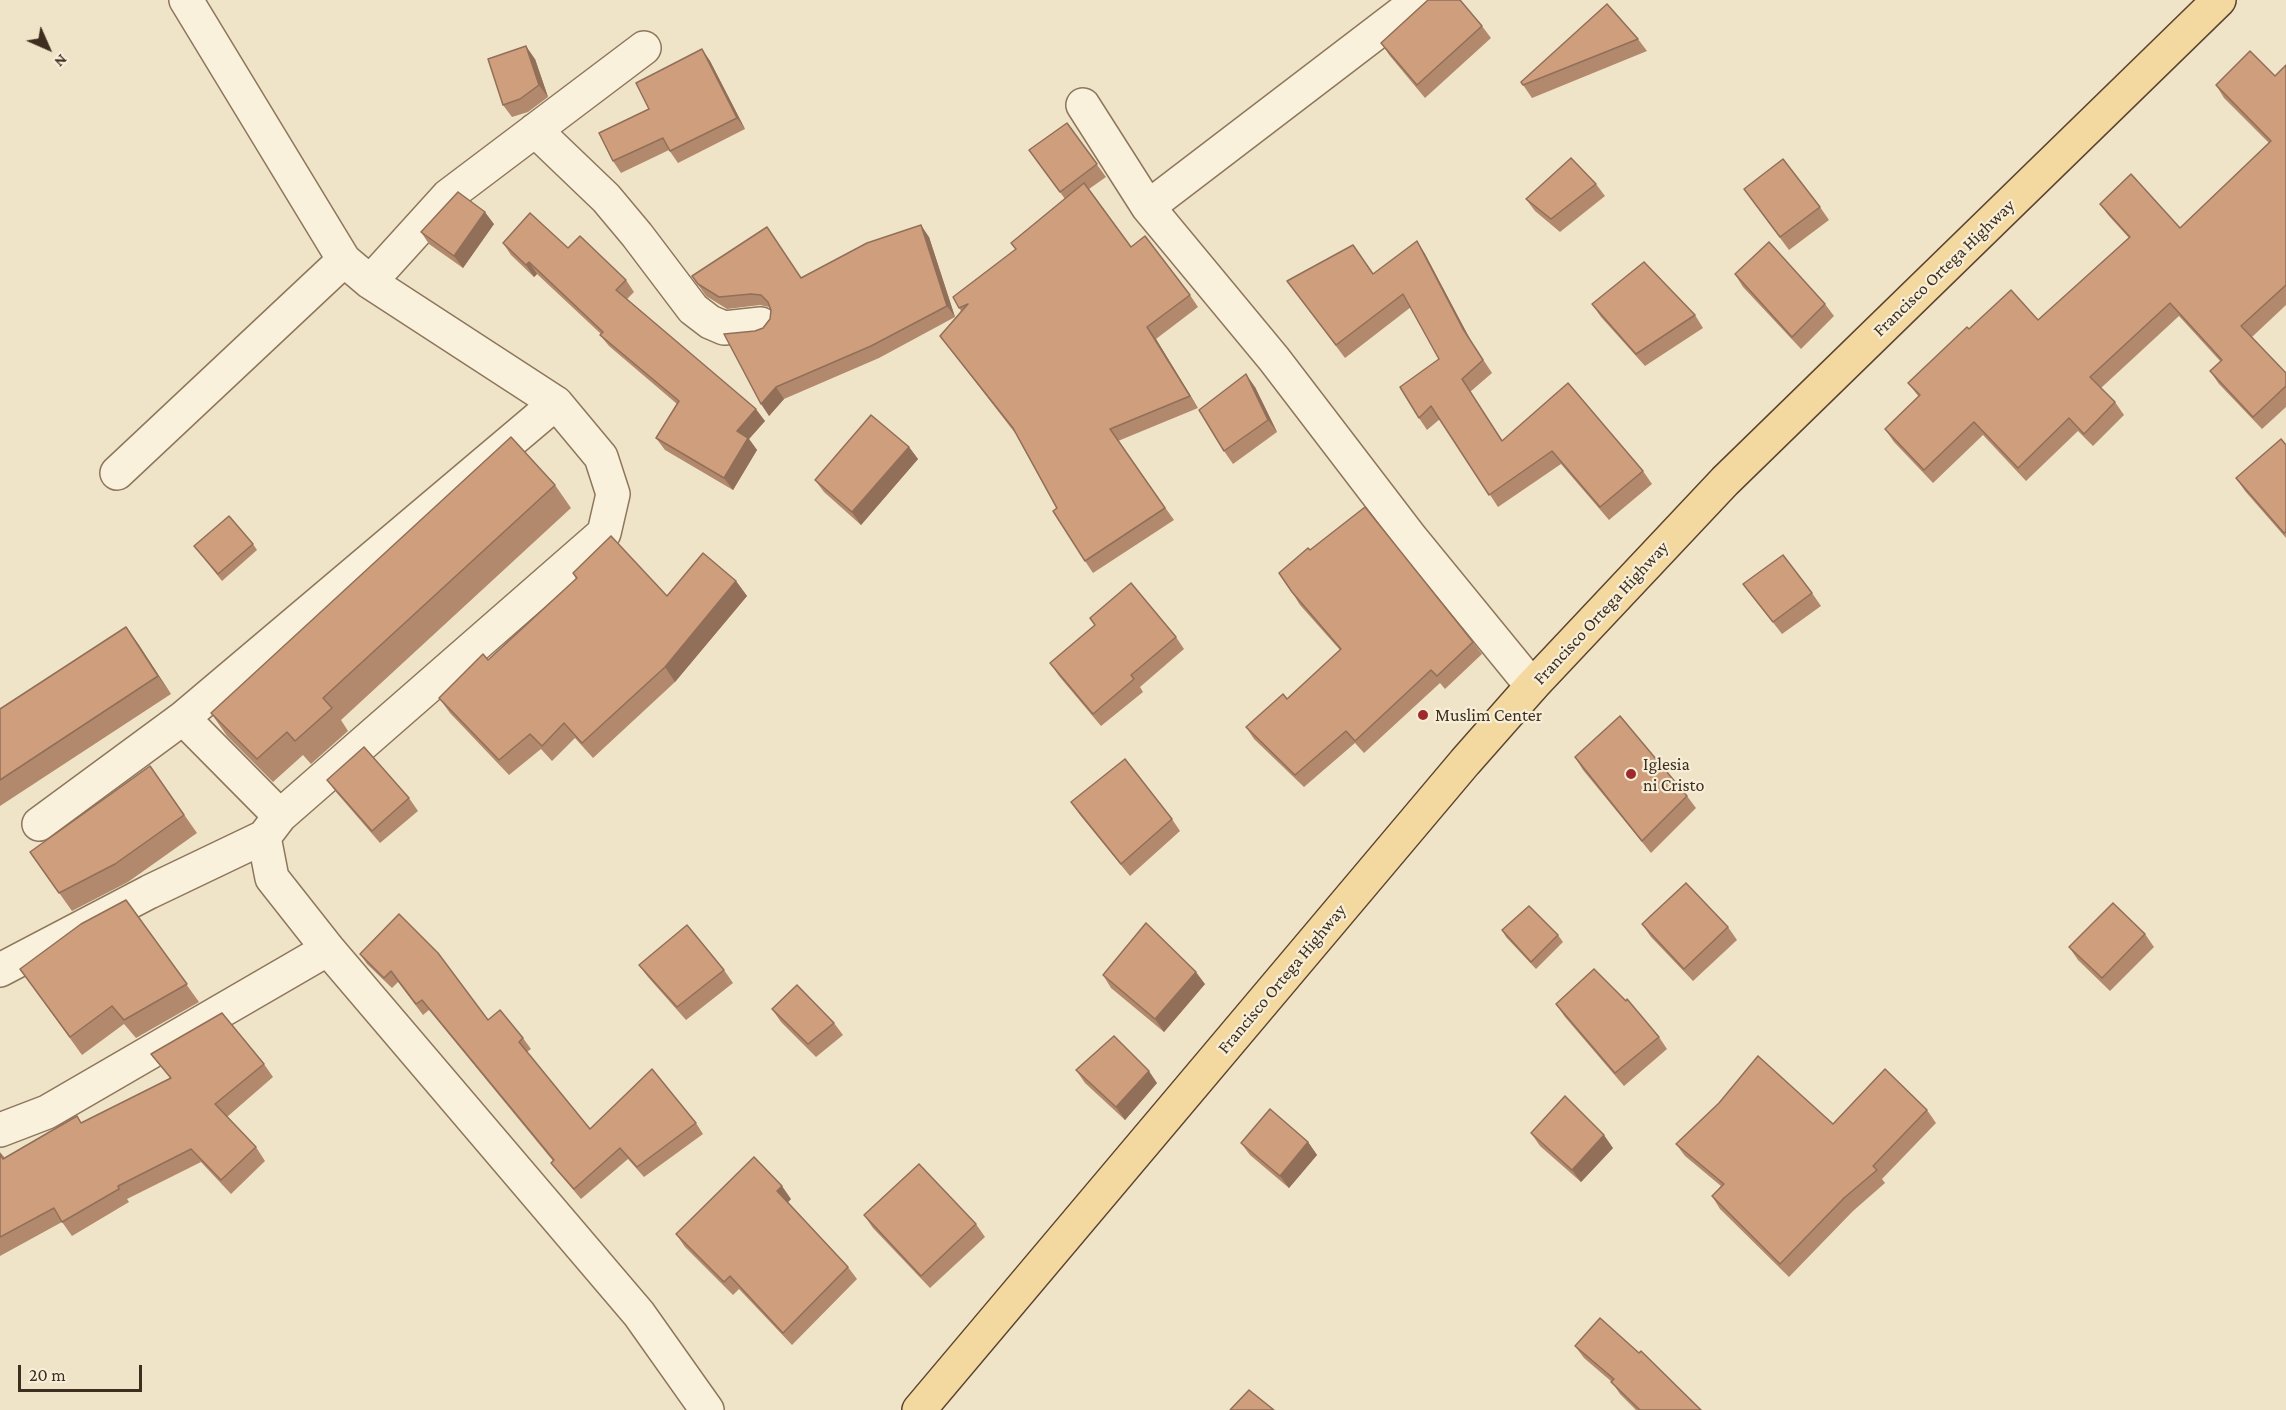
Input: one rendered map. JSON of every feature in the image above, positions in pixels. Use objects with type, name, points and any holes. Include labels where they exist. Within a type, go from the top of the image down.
[{"type":"main road","name":"Francisco Ortega Highway","points":[[919,1410],[1450,780],[1532,686],[1725,481],[2219,0]]},
{"type":"street","points":[[0,970],[272,827],[604,533],[613,494],[601,457],[556,403],[370,282],[344,260],[186,0]]},
{"type":"street","points":[[1148,207],[1419,0]]},
{"type":"street","points":[[370,282],[448,196],[644,48]]},
{"type":"street","points":[[1083,105],[1148,207],[1274,359],[1411,538],[1532,686]]},
{"type":"street","points":[[535,130],[606,198],[644,243],[693,309],[710,322],[724,328],[760,324]]},
{"type":"street","points":[[117,473],[344,260]]},
{"type":"street","points":[[39,824],[183,718],[556,403]]},
{"type":"street","points":[[183,718],[272,827],[272,878],[327,949],[639,1314],[707,1410]]},
{"type":"street","points":[[0,1130],[47,1112],[327,949]]},
{"type":"building","points":[[1428,0],[1460,0],[1482,26],[1417,85],[1381,43]]},
{"type":"building","points":[[1607,4],[1638,39],[1523,85],[1521,82]]},
{"type":"building","points":[[526,46],[539,85],[520,99],[503,105],[488,59]]},
{"type":"building","points":[[702,49],[737,118],[670,151],[663,138],[613,161],[599,133],[649,109],[636,83]]},
{"type":"building","points":[[2250,51],[2275,76],[2286,65],[2286,285],[2241,326],[2286,373],[2286,386],[2253,417],[2210,371],[2222,360],[2170,303],[2090,377],[2115,402],[2084,434],[2069,418],[2018,468],[1974,422],[1924,470],[1885,429],[1920,395],[1908,383],[1967,327],[1969,329],[2011,290],[2038,320],[2130,237],[2100,204],[2131,174],[2180,228],[2271,141],[2216,85]]},
{"type":"building","points":[[1067,123],[1097,164],[1060,192],[1029,150]]},
{"type":"building","points":[[1571,158],[1596,184],[1551,219],[1526,199]]},
{"type":"building","points":[[1783,159],[1820,207],[1780,237],[1744,189]]},
{"type":"building","points":[[1084,183],[1131,247],[1145,236],[1190,295],[1147,327],[1190,396],[1110,429],[1165,508],[1085,561],[1053,511],[1057,508],[1013,428],[940,336],[968,304],[959,308],[953,297],[1016,249],[1011,243]]},
{"type":"building","points":[[458,192],[485,212],[454,256],[421,232]]},
{"type":"building","points":[[530,213],[568,248],[580,236],[626,280],[616,290],[756,409],[737,431],[748,438],[724,478],[656,438],[679,401],[600,335],[603,332],[529,262],[526,265],[503,243]]},
{"type":"building","points":[[921,225],[947,306],[871,346],[776,387],[761,404],[724,334],[763,328],[770,319],[771,310],[768,302],[761,295],[719,297],[698,284],[692,276],[767,227],[801,278],[867,243]]},
{"type":"building","points":[[1417,241],[1463,329],[1483,360],[1462,379],[1502,441],[1568,383],[1643,471],[1600,507],[1552,451],[1489,495],[1431,406],[1419,418],[1400,387],[1439,359],[1403,294],[1336,345],[1287,281],[1353,245],[1373,274]]},
{"type":"building","points":[[1769,242],[1825,304],[1792,337],[1735,274]]},
{"type":"building","points":[[1644,262],[1695,315],[1636,354],[1592,304]]},
{"type":"building","points":[[1246,374],[1268,420],[1224,451],[1199,410]]},
{"type":"building","points":[[871,415],[909,447],[852,512],[815,480]]},
{"type":"building","points":[[511,437],[555,485],[323,698],[332,708],[295,741],[287,732],[257,759],[211,713]]},
{"type":"building","points":[[2281,439],[2286,445],[2286,532],[2284,533],[2236,478]]},
{"type":"building","points":[[1365,507],[1473,642],[1437,676],[1431,670],[1355,741],[1346,731],[1295,775],[1246,727],[1283,694],[1287,699],[1341,649],[1292,592],[1279,573],[1308,548],[1310,550]]},
{"type":"building","points":[[229,516],[253,544],[218,574],[194,546]]},
{"type":"building","points":[[611,536],[667,596],[703,553],[736,581],[665,667],[582,743],[564,723],[542,746],[530,734],[499,760],[439,698],[483,654],[488,660],[577,578],[573,573]]},
{"type":"building","points":[[1783,555],[1812,593],[1773,622],[1743,584]]},
{"type":"building","points":[[1131,583],[1176,637],[1131,675],[1134,679],[1093,714],[1050,663],[1095,625],[1090,618]]},
{"type":"building","points":[[126,627],[158,676],[0,780],[0,709]]},
{"type":"building","points":[[1620,716],[1687,796],[1642,841],[1575,757]]},
{"type":"building","points":[[364,747],[409,798],[372,831],[327,780]]},
{"type":"building","points":[[1125,759],[1172,819],[1121,864],[1071,802]]},
{"type":"building","points":[[150,766],[184,815],[115,864],[59,893],[30,852]]},
{"type":"building","points":[[1686,883],[1728,927],[1684,969],[1642,924]]},
{"type":"building","points":[[126,900],[187,984],[124,1020],[112,1006],[70,1037],[20,969],[81,924]]},
{"type":"building","points":[[2113,903],[2145,934],[2102,978],[2069,947]]},
{"type":"building","points":[[1529,906],[1558,935],[1531,962],[1502,930]]},
{"type":"building","points":[[399,914],[438,953],[488,1020],[500,1010],[523,1038],[519,1042],[590,1129],[652,1069],[696,1123],[637,1167],[620,1148],[574,1189],[551,1163],[554,1160],[422,1000],[416,1004],[391,971],[384,978],[360,954]]},
{"type":"building","points":[[1146,923],[1196,972],[1155,1019],[1103,975]]},
{"type":"building","points":[[687,925],[724,970],[677,1007],[639,965]]},
{"type":"building","points":[[1594,969],[1626,1001],[1627,999],[1659,1037],[1615,1073],[1556,1004]]},
{"type":"building","points":[[797,985],[834,1023],[808,1044],[772,1009]]},
{"type":"building","points":[[222,1013],[264,1064],[215,1104],[256,1147],[221,1180],[191,1149],[118,1186],[119,1189],[62,1222],[54,1208],[0,1237],[0,1154],[3,1159],[77,1116],[81,1123],[171,1078],[151,1054]]},
{"type":"building","points":[[1114,1036],[1149,1071],[1116,1107],[1076,1070]]},
{"type":"building","points":[[1758,1056],[1833,1124],[1885,1069],[1927,1110],[1873,1166],[1877,1170],[1844,1198],[1780,1264],[1712,1196],[1724,1184],[1676,1144],[1719,1103]]},
{"type":"building","points":[[1565,1096],[1604,1135],[1572,1170],[1531,1133]]},
{"type":"building","points":[[1270,1109],[1308,1142],[1280,1176],[1241,1143]]},
{"type":"building","points":[[754,1157],[782,1186],[777,1191],[848,1267],[783,1333],[730,1276],[724,1282],[676,1234]]},
{"type":"building","points":[[919,1164],[976,1224],[921,1276],[864,1215]]},
{"type":"building","points":[[1600,1318],[1639,1353],[1641,1351],[1701,1410],[1640,1410],[1611,1382],[1614,1379],[1575,1346]]},
{"type":"building","points":[[1249,1390],[1274,1410],[1230,1410]]},
{"type":"place","name":"Muslim Center","points":[[1423,715]]},
{"type":"place","name":"Iglesia ni Cristo","points":[[1631,774]]}]
